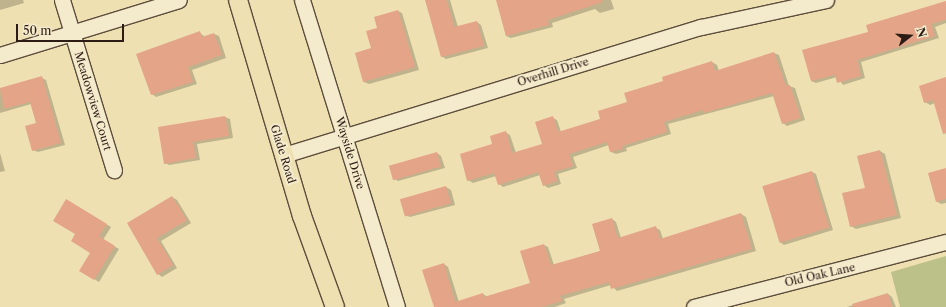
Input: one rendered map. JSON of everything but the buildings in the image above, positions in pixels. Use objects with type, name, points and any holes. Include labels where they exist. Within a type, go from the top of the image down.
[{"type":"main road","name":"Glade Road","points":[[238,0],[302,216],[335,307]]},
{"type":"street","name":"Meadowview Court","points":[[62,0],[114,170]]},
{"type":"street","points":[[0,55],[179,0]]},
{"type":"street","name":"Wayside Drive","points":[[302,0],[397,307]]},
{"type":"street","name":"Overhill Drive","points":[[284,155],[701,27],[826,0]]},
{"type":"street","name":"Old Oak Lane","points":[[694,307],[946,242]]},
{"type":"green space","points":[[946,256],[946,307],[900,307],[891,272]]}]
